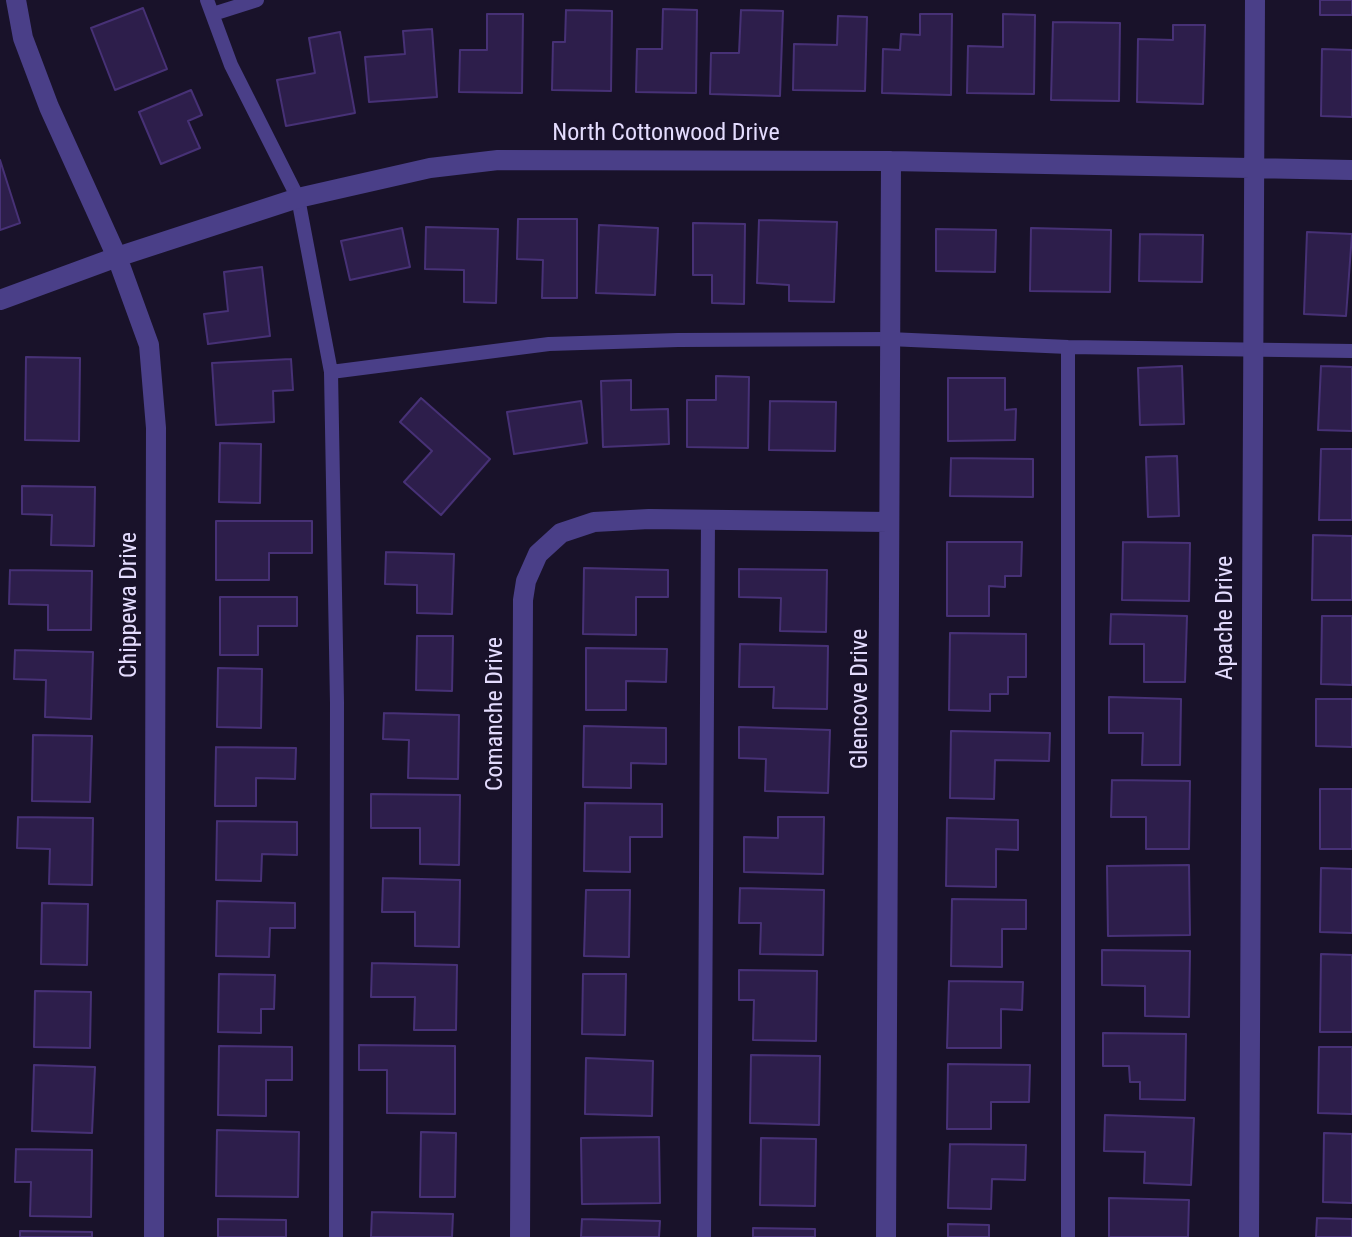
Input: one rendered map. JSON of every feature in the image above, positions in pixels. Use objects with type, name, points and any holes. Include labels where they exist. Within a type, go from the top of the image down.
[{"type":"street","name":"Chippewa Drive","points":[[16,0],[23,38],[49,107],[117,257],[149,345],[156,428],[154,1237]]},
{"type":"street","name":"Apache Drive","points":[[1249,1237],[1255,0]]},
{"type":"street","name":"North Cottonwood Drive","points":[[0,300],[117,257],[298,198],[417,171],[498,160],[891,161],[1352,170]]},
{"type":"street","name":"Glencove Drive","points":[[886,1237],[891,161]]},
{"type":"street","name":"Comanche Drive","points":[[520,1237],[523,600],[526,581],[538,554],[561,533],[594,522],[708,519],[888,522]]},
{"type":"lane","points":[[257,0],[210,7],[231,65],[298,198],[331,372],[337,703],[336,1237]]},
{"type":"lane","points":[[331,372],[549,344],[889,339],[1068,347],[1352,351]]},
{"type":"lane","points":[[1068,347],[1068,1237]]},
{"type":"lane","points":[[704,1237],[708,519]]},
{"type":"building","points":[[1320,0],[1352,0],[1352,15],[1320,15]]},
{"type":"building","points":[[143,8],[167,69],[115,90],[91,28]]},
{"type":"building","points":[[663,9],[697,10],[696,93],[636,92],[637,49],[662,49]]},
{"type":"building","points":[[566,10],[612,11],[611,91],[552,90],[553,42],[565,42]]},
{"type":"building","points":[[741,10],[783,11],[780,96],[710,94],[711,53],[739,53]]},
{"type":"building","points":[[487,14],[523,14],[522,93],[459,92],[460,50],[487,50]]},
{"type":"building","points":[[920,14],[952,14],[951,95],[882,93],[883,49],[900,50],[901,34],[920,35]]},
{"type":"building","points":[[1003,14],[1035,15],[1034,94],[967,93],[968,46],[1003,47]]},
{"type":"building","points":[[838,16],[867,17],[865,91],[793,90],[794,44],[837,45]]},
{"type":"building","points":[[1053,22],[1120,23],[1119,101],[1051,100]]},
{"type":"building","points":[[1173,25],[1205,25],[1203,104],[1137,102],[1138,39],[1173,40]]},
{"type":"building","points":[[432,29],[437,97],[369,102],[365,57],[405,54],[403,31]]},
{"type":"building","points":[[340,32],[355,113],[286,126],[277,80],[315,73],[309,38]]},
{"type":"building","points":[[1322,49],[1352,50],[1352,117],[1321,116]]},
{"type":"building","points":[[191,90],[202,115],[188,121],[200,148],[161,164],[139,112]]},
{"type":"building","points":[[0,160],[20,223],[0,230]]},
{"type":"building","points":[[518,219],[577,219],[577,298],[542,298],[543,260],[517,259]]},
{"type":"building","points":[[759,220],[837,222],[834,302],[789,301],[789,285],[757,283]]},
{"type":"building","points":[[693,223],[745,224],[744,304],[712,303],[712,275],[693,275]]},
{"type":"building","points":[[599,225],[658,228],[655,295],[596,293]]},
{"type":"building","points":[[426,227],[498,229],[496,303],[464,302],[464,270],[425,269]]},
{"type":"building","points":[[402,228],[410,267],[350,280],[341,241]]},
{"type":"building","points":[[1031,228],[1111,230],[1110,292],[1030,291]]},
{"type":"building","points":[[936,229],[996,230],[995,272],[936,271]]},
{"type":"building","points":[[1307,232],[1352,234],[1346,316],[1304,314]]},
{"type":"building","points":[[1140,234],[1203,235],[1202,282],[1139,281]]},
{"type":"building","points":[[262,267],[270,336],[208,344],[204,314],[228,311],[224,272]]},
{"type":"building","points":[[26,357],[80,358],[79,441],[25,440]]},
{"type":"building","points":[[291,359],[293,390],[273,391],[274,422],[216,425],[212,363]]},
{"type":"building","points":[[1182,366],[1184,424],[1140,425],[1138,368]]},
{"type":"building","points":[[1321,366],[1352,367],[1352,431],[1318,430]]},
{"type":"building","points":[[716,376],[749,377],[748,448],[687,447],[687,400],[716,400]]},
{"type":"building","points":[[948,378],[1005,378],[1005,410],[1016,409],[1015,440],[948,441]]},
{"type":"building","points":[[631,380],[631,410],[668,409],[669,444],[603,447],[601,381]]},
{"type":"building","points":[[421,398],[490,459],[441,515],[404,482],[432,451],[400,422]]},
{"type":"building","points":[[581,401],[587,443],[514,454],[507,412]]},
{"type":"building","points":[[770,401],[836,402],[835,451],[769,450]]},
{"type":"building","points":[[220,443],[261,444],[260,503],[219,502]]},
{"type":"building","points":[[1321,449],[1352,449],[1352,520],[1319,520]]},
{"type":"building","points":[[1177,456],[1179,516],[1148,517],[1146,457]]},
{"type":"building","points":[[951,458],[1033,459],[1033,497],[950,496]]},
{"type":"building","points":[[22,486],[95,487],[94,546],[51,545],[52,515],[22,514]]},
{"type":"building","points":[[216,521],[312,521],[312,553],[269,553],[269,580],[216,580]]},
{"type":"building","points":[[1313,535],[1352,536],[1352,600],[1312,600]]},
{"type":"building","points":[[947,542],[1022,542],[1021,576],[1005,576],[1005,587],[989,586],[989,616],[947,616]]},
{"type":"building","points":[[1123,542],[1190,543],[1189,601],[1122,600]]},
{"type":"building","points":[[386,552],[454,554],[452,614],[417,613],[417,585],[385,584]]},
{"type":"building","points":[[584,568],[668,570],[668,597],[636,597],[636,635],[583,634]]},
{"type":"building","points":[[739,569],[827,570],[826,632],[780,631],[781,598],[739,597]]},
{"type":"building","points":[[10,570],[92,571],[91,630],[48,630],[48,605],[9,604]]},
{"type":"building","points":[[220,597],[297,597],[297,626],[258,626],[258,655],[220,655]]},
{"type":"building","points":[[1111,614],[1187,616],[1185,682],[1144,682],[1144,644],[1110,644]]},
{"type":"building","points":[[1322,616],[1352,616],[1352,685],[1321,684]]},
{"type":"building","points":[[950,633],[1026,634],[1026,677],[1008,677],[1008,694],[990,694],[990,711],[949,710]]},
{"type":"building","points":[[417,636],[453,636],[452,691],[416,690]]},
{"type":"building","points":[[740,644],[828,646],[827,709],[773,708],[774,687],[739,687]]},
{"type":"building","points":[[586,648],[667,649],[666,682],[626,681],[626,710],[586,710]]},
{"type":"building","points":[[15,650],[93,652],[91,719],[45,717],[46,680],[14,679]]},
{"type":"building","points":[[218,668],[262,669],[261,728],[217,727]]},
{"type":"building","points":[[1109,697],[1181,699],[1180,765],[1142,765],[1143,733],[1109,733]]},
{"type":"building","points":[[1316,699],[1352,699],[1352,747],[1316,746]]},
{"type":"building","points":[[384,713],[459,715],[458,779],[408,778],[409,740],[383,739]]},
{"type":"building","points":[[584,726],[666,728],[666,764],[631,763],[631,788],[583,787]]},
{"type":"building","points":[[739,727],[830,730],[828,793],[765,791],[766,759],[739,758]]},
{"type":"building","points":[[951,731],[1050,733],[1049,761],[995,760],[994,799],[950,798]]},
{"type":"building","points":[[33,735],[92,736],[90,802],[32,801]]},
{"type":"building","points":[[216,747],[296,748],[295,779],[256,778],[256,806],[215,806]]},
{"type":"building","points":[[1112,780],[1190,781],[1189,849],[1146,849],[1146,817],[1111,817]]},
{"type":"building","points":[[1320,789],[1352,789],[1352,849],[1320,849]]},
{"type":"building","points":[[371,794],[460,795],[459,865],[420,864],[420,828],[371,828]]},
{"type":"building","points":[[585,803],[662,804],[662,837],[630,837],[630,872],[584,871]]},
{"type":"building","points":[[18,817],[93,818],[92,885],[49,884],[50,849],[17,848]]},
{"type":"building","points":[[778,817],[824,817],[823,874],[744,872],[744,837],[778,838]]},
{"type":"building","points":[[947,818],[1018,820],[1018,850],[996,849],[996,887],[946,886]]},
{"type":"building","points":[[217,821],[297,822],[297,855],[262,854],[261,881],[216,880]]},
{"type":"building","points":[[1189,865],[1190,935],[1108,936],[1107,866]]},
{"type":"building","points":[[1321,868],[1352,869],[1352,933],[1320,932]]},
{"type":"building","points":[[383,878],[460,880],[459,947],[415,946],[415,912],[382,912]]},
{"type":"building","points":[[740,888],[824,890],[823,955],[760,954],[761,923],[739,923]]},
{"type":"building","points":[[586,890],[630,890],[629,957],[584,956]]},
{"type":"building","points":[[952,899],[1026,900],[1026,929],[1002,929],[1002,967],[951,966]]},
{"type":"building","points":[[217,901],[295,903],[295,928],[270,928],[269,957],[216,956]]},
{"type":"building","points":[[42,903],[88,904],[87,965],[41,964]]},
{"type":"building","points":[[1102,950],[1190,951],[1189,1017],[1145,1016],[1145,986],[1102,985]]},
{"type":"building","points":[[1321,954],[1352,955],[1352,1032],[1320,1032]]},
{"type":"building","points":[[372,963],[457,965],[456,1030],[414,1030],[415,997],[371,997]]},
{"type":"building","points":[[739,970],[817,971],[816,1041],[753,1040],[754,1000],[739,1000]]},
{"type":"building","points":[[219,974],[275,975],[274,1009],[261,1009],[261,1033],[218,1032]]},
{"type":"building","points":[[583,974],[626,974],[625,1035],[582,1034]]},
{"type":"building","points":[[949,981],[1023,982],[1022,1010],[1001,1009],[1001,1048],[947,1048]]},
{"type":"building","points":[[35,991],[91,992],[90,1048],[34,1047]]},
{"type":"building","points":[[1103,1033],[1186,1034],[1185,1100],[1140,1099],[1140,1082],[1130,1082],[1129,1066],[1103,1066]]},
{"type":"building","points":[[359,1045],[455,1046],[455,1114],[387,1113],[387,1070],[359,1070]]},
{"type":"building","points":[[219,1046],[292,1047],[292,1080],[266,1080],[266,1116],[218,1115]]},
{"type":"building","points":[[1319,1047],[1352,1047],[1352,1114],[1318,1113]]},
{"type":"building","points":[[751,1055],[820,1056],[819,1125],[750,1123]]},
{"type":"building","points":[[586,1058],[653,1061],[652,1116],[585,1114]]},
{"type":"building","points":[[948,1064],[1030,1065],[1029,1102],[991,1102],[991,1129],[947,1129]]},
{"type":"building","points":[[34,1065],[95,1067],[92,1133],[32,1131]]},
{"type":"building","points":[[1105,1115],[1194,1118],[1191,1185],[1144,1183],[1145,1152],[1104,1151]]},
{"type":"building","points":[[217,1130],[299,1132],[298,1197],[216,1196]]},
{"type":"building","points":[[421,1132],[456,1133],[455,1197],[420,1197]]},
{"type":"building","points":[[1324,1133],[1352,1134],[1352,1203],[1323,1202]]},
{"type":"building","points":[[659,1137],[660,1203],[582,1204],[581,1138]]},
{"type":"building","points":[[761,1138],[816,1139],[815,1206],[760,1205]]},
{"type":"building","points":[[950,1144],[1026,1145],[1025,1180],[992,1179],[991,1209],[948,1208]]},
{"type":"building","points":[[16,1149],[92,1150],[91,1217],[30,1216],[31,1182],[15,1182]]},
{"type":"building","points":[[1109,1198],[1189,1200],[1188,1237],[1109,1237]]},
{"type":"building","points":[[372,1212],[453,1214],[452,1237],[371,1237]]},
{"type":"building","points":[[1317,1218],[1352,1219],[1352,1237],[1316,1237]]},
{"type":"building","points":[[218,1219],[286,1220],[286,1237],[218,1237]]},
{"type":"building","points":[[582,1219],[660,1221],[659,1237],[581,1237]]},
{"type":"building","points":[[948,1224],[989,1225],[989,1237],[948,1237]]},
{"type":"building","points":[[753,1228],[815,1229],[815,1237],[753,1237]]},
{"type":"building","points":[[20,1231],[92,1232],[92,1237],[20,1237]]}]
